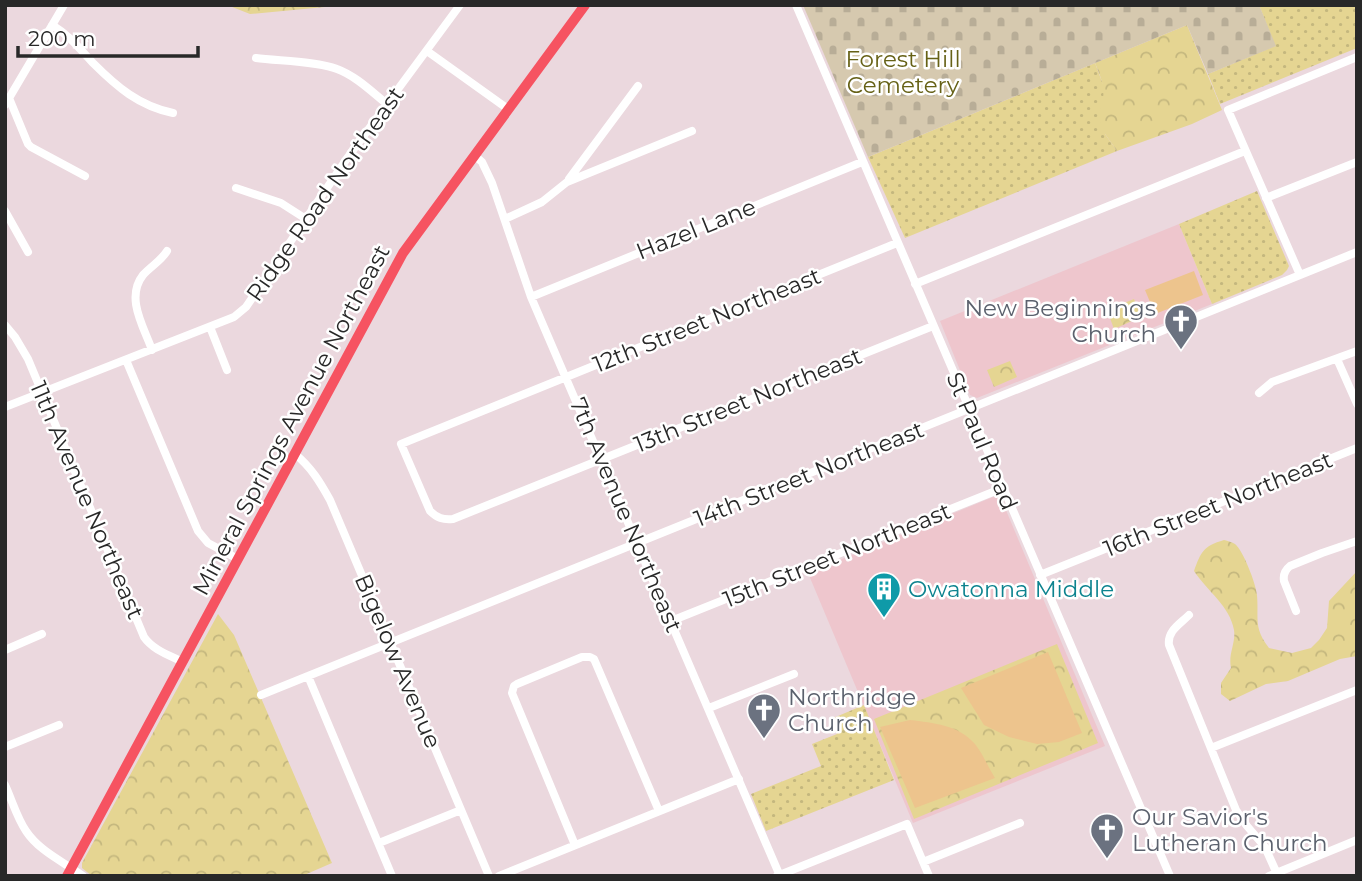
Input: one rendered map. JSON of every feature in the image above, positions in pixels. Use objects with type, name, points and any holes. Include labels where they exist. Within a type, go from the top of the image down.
[{"type":"main road","name":"Mineral Springs Avenue Northeast","points":[[70,872],[403,253],[585,5]]},
{"type":"street","points":[[64,5],[7,101],[31,147],[85,176]]},
{"type":"street","name":"Ridge Road Northeast","points":[[5,407],[210,327],[234,317],[246,307],[348,157],[460,5]]},
{"type":"street","name":"St Paul Road","points":[[796,5],[1170,876]]},
{"type":"street","points":[[52,25],[72,40],[104,74],[131,95],[145,105],[173,113]]},
{"type":"street","points":[[427,51],[509,109]]},
{"type":"street","points":[[1300,275],[1228,110],[1357,57]]},
{"type":"street","points":[[256,58],[339,70],[387,104]]},
{"type":"street","points":[[505,219],[542,202],[567,181],[638,86]]},
{"type":"street","points":[[567,181],[692,131]]},
{"type":"street","points":[[915,284],[1245,151]]},
{"type":"street","name":"7th Avenue Northeast","points":[[474,155],[482,162],[492,183],[531,297],[779,875]]},
{"type":"street","name":"Hazel Lane","points":[[531,297],[862,162]]},
{"type":"street","points":[[1266,198],[1357,162]]},
{"type":"street","points":[[236,188],[281,203],[306,219]]},
{"type":"street","points":[[5,211],[28,253]]},
{"type":"street","name":"12th Street Northeast","points":[[446,519],[437,517],[430,510],[401,444],[897,243]]},
{"type":"street","points":[[152,350],[136,309],[135,294],[140,279],[167,251]]},
{"type":"street","name":"14th Street Northeast","points":[[261,695],[1357,251]]},
{"type":"street","name":"11th Avenue Northeast","points":[[5,325],[22,347],[144,637],[156,649],[183,662]]},
{"type":"street","name":"13th Street Northeast","points":[[446,519],[453,519],[933,326]]},
{"type":"street","points":[[210,327],[227,370]]},
{"type":"street","points":[[1259,393],[1272,382],[1357,351]]},
{"type":"street","points":[[1337,359],[1357,404]]},
{"type":"street","points":[[126,360],[198,531],[208,543],[238,559]]},
{"type":"street","name":"16th Street Northeast","points":[[1040,575],[1357,447]]},
{"type":"street","name":"Bigelow Avenue","points":[[295,454],[316,474],[330,500],[489,876]]},
{"type":"street","name":"15th Street Northeast","points":[[671,621],[1003,488]]},
{"type":"street","points":[[1296,611],[1284,581],[1287,569],[1357,541]]},
{"type":"street","points":[[1189,615],[1171,631],[1168,640],[1236,810],[1265,847],[1275,875],[1357,840]]},
{"type":"street","points":[[5,650],[43,634]]},
{"type":"street","points":[[575,845],[512,696],[517,684],[582,657],[594,659],[659,811]]},
{"type":"street","points":[[709,708],[794,674]]},
{"type":"street","points":[[308,676],[392,876]]},
{"type":"street","points":[[1211,748],[1357,690]]},
{"type":"street","points":[[5,747],[59,725]]},
{"type":"street","points":[[499,876],[739,779]]},
{"type":"street","points":[[5,785],[21,823],[32,838],[70,872],[83,876]]},
{"type":"street","points":[[379,843],[461,810]]},
{"type":"street","points":[[923,862],[1020,823]]},
{"type":"street","points":[[779,875],[907,824],[929,876]]},
{"type":"shaded area","points":[[1179,224],[1212,304],[977,398],[970,395],[940,321]]},
{"type":"shaded area","points":[[1194,271],[1203,295],[1155,314],[1145,290]]},
{"type":"shaded area","points":[[993,497],[999,497],[1003,503],[1105,746],[913,823],[808,573]]},
{"type":"shaded area","points":[[1048,652],[1082,733],[1059,742],[1037,744],[1009,737],[984,725],[961,688]]},
{"type":"shaded area","points":[[910,720],[945,726],[969,738],[981,752],[995,778],[915,808],[880,727]]},
{"type":"green space","points":[[227,5],[346,5],[250,14]]},
{"type":"green space","name":"Forest Hill Cemetery","points":[[803,5],[1259,5],[1276,46],[1208,74],[1187,25],[868,157]]},
{"type":"green space","points":[[1259,5],[1357,5],[1357,48],[1220,104],[1208,74],[1275,46]]},
{"type":"green space","points":[[1187,25],[1222,110],[1192,124],[1117,151],[1105,134],[1098,116],[1103,101],[1103,89],[1095,63]]},
{"type":"green space","points":[[1095,63],[1104,87],[1105,134],[1117,151],[905,238],[868,157]]},
{"type":"green space","points":[[1257,191],[1289,266],[1282,275],[1212,304],[1179,224]]},
{"type":"green space","points":[[1134,299],[1141,317],[1114,329],[1107,310]]},
{"type":"green space","points":[[1010,361],[1017,377],[994,387],[987,370]]},
{"type":"green space","points":[[1224,540],[1238,547],[1249,568],[1257,595],[1259,628],[1269,648],[1292,653],[1311,648],[1327,628],[1329,601],[1357,571],[1357,656],[1340,659],[1288,681],[1266,684],[1230,701],[1221,694],[1221,683],[1231,668],[1234,630],[1228,613],[1194,571],[1204,551]]},
{"type":"green space","points":[[218,614],[234,635],[332,863],[302,876],[92,876],[82,868],[82,863]]},
{"type":"green space","points":[[1057,644],[1098,743],[914,819],[874,719]]},
{"type":"green space","points":[[864,705],[894,780],[766,831],[751,794],[821,766],[812,744],[837,734],[831,719]]},
{"type":"place","name":"New Beginnings Church","points":[[1181,351]]},
{"type":"place","name":"Owatonna Middle","points":[[884,619]]},
{"type":"place","name":"Northridge Church","points":[[764,740]]},
{"type":"place","name":"Our Savior's Lutheran Church","points":[[1107,860]]}]
